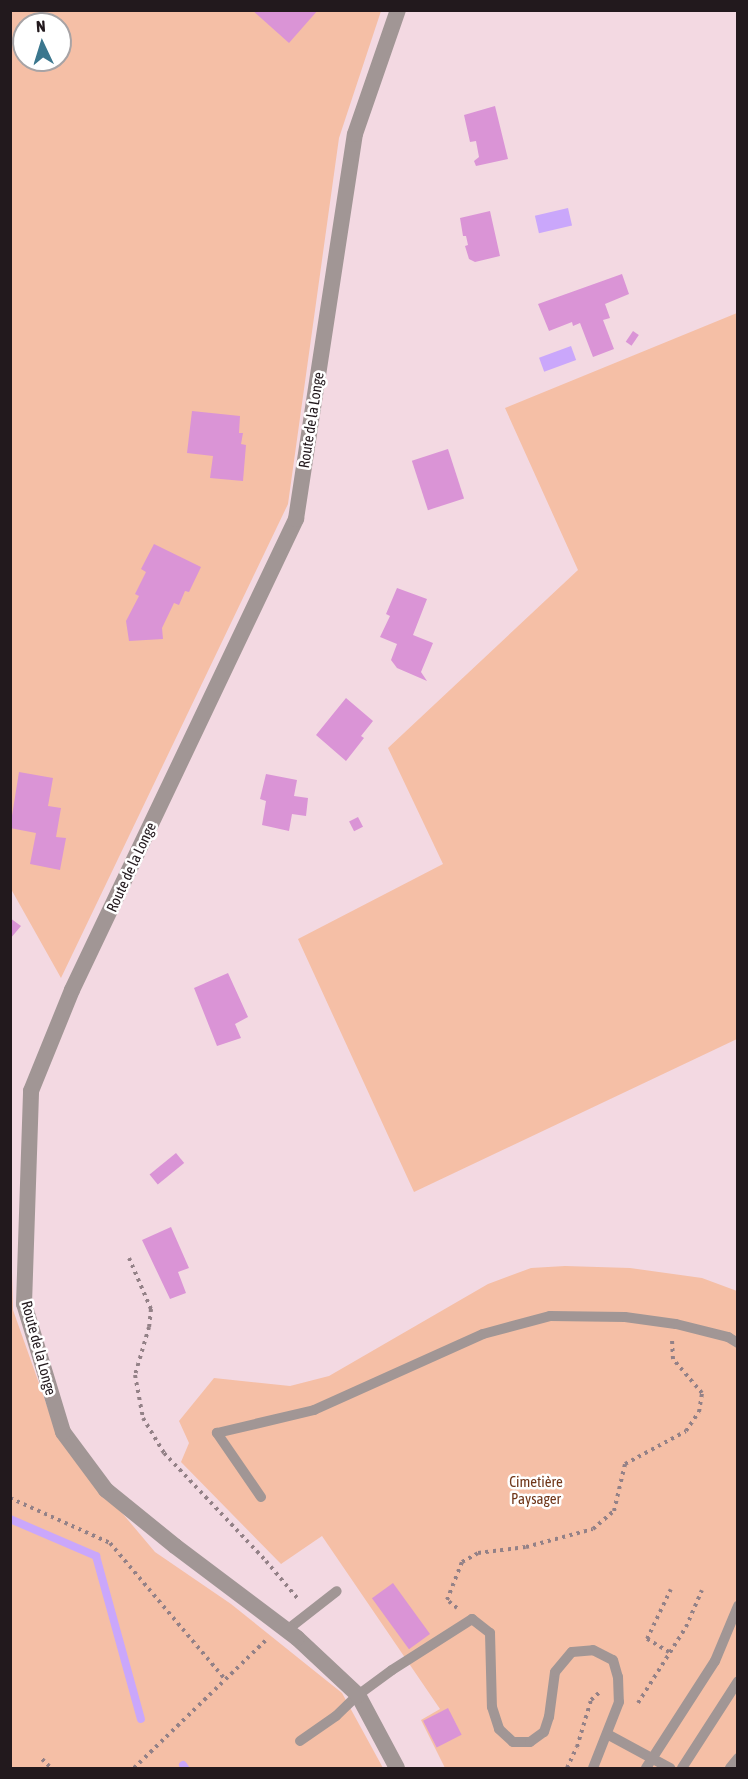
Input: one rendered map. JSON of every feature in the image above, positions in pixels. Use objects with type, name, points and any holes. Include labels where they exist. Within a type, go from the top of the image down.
[{"type":"street","name":"Route de la Longe","points":[[397,1768],[358,1695],[289,1632],[106,1490],[63,1432],[24,1304],[31,1091],[72,990],[296,519],[355,134],[398,10]]},
{"type":"lane","points":[[261,1497],[217,1433],[314,1410],[483,1334],[550,1316],[626,1317],[676,1324],[728,1337],[738,1343]]},
{"type":"lane","points":[[289,1632],[337,1590]]},
{"type":"lane","points":[[646,1768],[715,1661],[738,1606]]},
{"type":"lane","points":[[300,1741],[336,1716],[358,1695],[472,1619],[490,1633],[492,1707],[499,1729],[513,1742],[530,1743],[544,1732],[549,1717],[555,1672],[572,1652],[593,1650],[613,1660],[618,1677],[619,1702],[593,1768]]},
{"type":"lane","points":[[682,1768],[738,1681]]},
{"type":"lane","points":[[607,1734],[670,1768]]},
{"type":"lane","points":[[729,1768],[738,1758]]},
{"type":"path","points":[[129,1258],[151,1309],[149,1327],[135,1375],[143,1418],[164,1453],[266,1561],[302,1604],[289,1632],[225,1679],[134,1768]]},
{"type":"path","points":[[472,1619],[447,1600],[462,1562],[478,1553],[526,1546],[593,1529],[614,1511],[625,1464],[686,1431],[699,1412],[702,1392],[673,1359],[671,1344],[676,1324]]},
{"type":"path","points":[[10,1498],[110,1543],[225,1679]]},
{"type":"path","points":[[669,1652],[647,1639],[671,1589]]},
{"type":"path","points":[[625,1744],[639,1700],[686,1627],[702,1590]]},
{"type":"path","points":[[567,1768],[577,1748],[591,1700],[618,1677]]},
{"type":"path","points":[[42,1759],[51,1768]]},
{"type":"green space","points":[[10,11],[381,11],[339,138],[288,504],[61,978],[11,889]]},
{"type":"green space","points":[[737,313],[737,1039],[414,1192],[298,939],[443,864],[388,748],[578,570],[505,408]]},
{"type":"green space","points":[[10,1195],[13,1310],[58,1437],[155,1552],[231,1604],[342,1693],[383,1768],[11,1768]]},
{"type":"green space","name":"Cimetière Paysager","points":[[565,1266],[630,1268],[702,1278],[737,1291],[737,1768],[445,1768],[421,1720],[440,1709],[322,1536],[281,1564],[181,1462],[189,1443],[179,1421],[214,1378],[290,1386],[329,1376],[488,1284],[531,1268]]},
{"type":"shaded area","points":[[568,208],[572,226],[539,233],[535,216]]},
{"type":"shaded area","points":[[571,346],[576,360],[544,372],[539,358]]},
{"type":"building","points":[[252,10],[318,10],[289,43]]},
{"type":"building","points":[[495,106],[508,159],[476,166],[474,161],[479,157],[476,141],[470,142],[464,115]]},
{"type":"building","points":[[490,211],[500,256],[475,262],[469,259],[465,246],[468,245],[466,236],[463,236],[460,218]]},
{"type":"building","points":[[622,274],[629,294],[605,304],[610,318],[603,320],[614,349],[593,357],[580,323],[573,326],[572,322],[549,331],[538,304]]},
{"type":"building","points":[[633,331],[639,335],[632,346],[626,342]]},
{"type":"building","points":[[192,411],[240,416],[239,433],[243,433],[241,444],[246,445],[243,481],[210,478],[213,456],[187,453]]},
{"type":"building","points":[[448,449],[464,498],[428,510],[412,461]]},
{"type":"building","points":[[154,544],[201,567],[189,592],[185,591],[179,605],[174,603],[162,628],[163,639],[129,641],[126,621],[139,596],[135,594],[146,572],[141,569]]},
{"type":"building","points":[[397,588],[427,599],[413,635],[433,643],[421,672],[427,681],[397,668],[391,660],[397,644],[380,637],[390,616],[386,614]]},
{"type":"building","points":[[346,698],[373,721],[361,736],[364,738],[346,761],[316,735]]},
{"type":"building","points":[[19,772],[53,778],[48,806],[61,808],[56,837],[66,838],[60,870],[30,864],[36,833],[10,828]]},
{"type":"building","points":[[266,774],[297,780],[294,796],[308,798],[306,816],[292,814],[289,831],[262,825],[266,801],[260,799]]},
{"type":"building","points":[[358,817],[363,827],[354,831],[349,822]]},
{"type":"building","points":[[10,918],[21,926],[10,939]]},
{"type":"building","points":[[228,973],[248,1017],[235,1024],[241,1038],[217,1046],[194,988]]},
{"type":"building","points":[[176,1153],[184,1163],[158,1184],[150,1174]]},
{"type":"building","points":[[171,1227],[189,1268],[178,1272],[186,1293],[170,1299],[142,1240]]},
{"type":"building","points":[[393,1583],[430,1634],[409,1649],[372,1598]]},
{"type":"building","points":[[448,1708],[462,1735],[437,1747],[423,1721]]},
{"type":"waterway","points":[[10,1519],[96,1556],[141,1719]]}]
